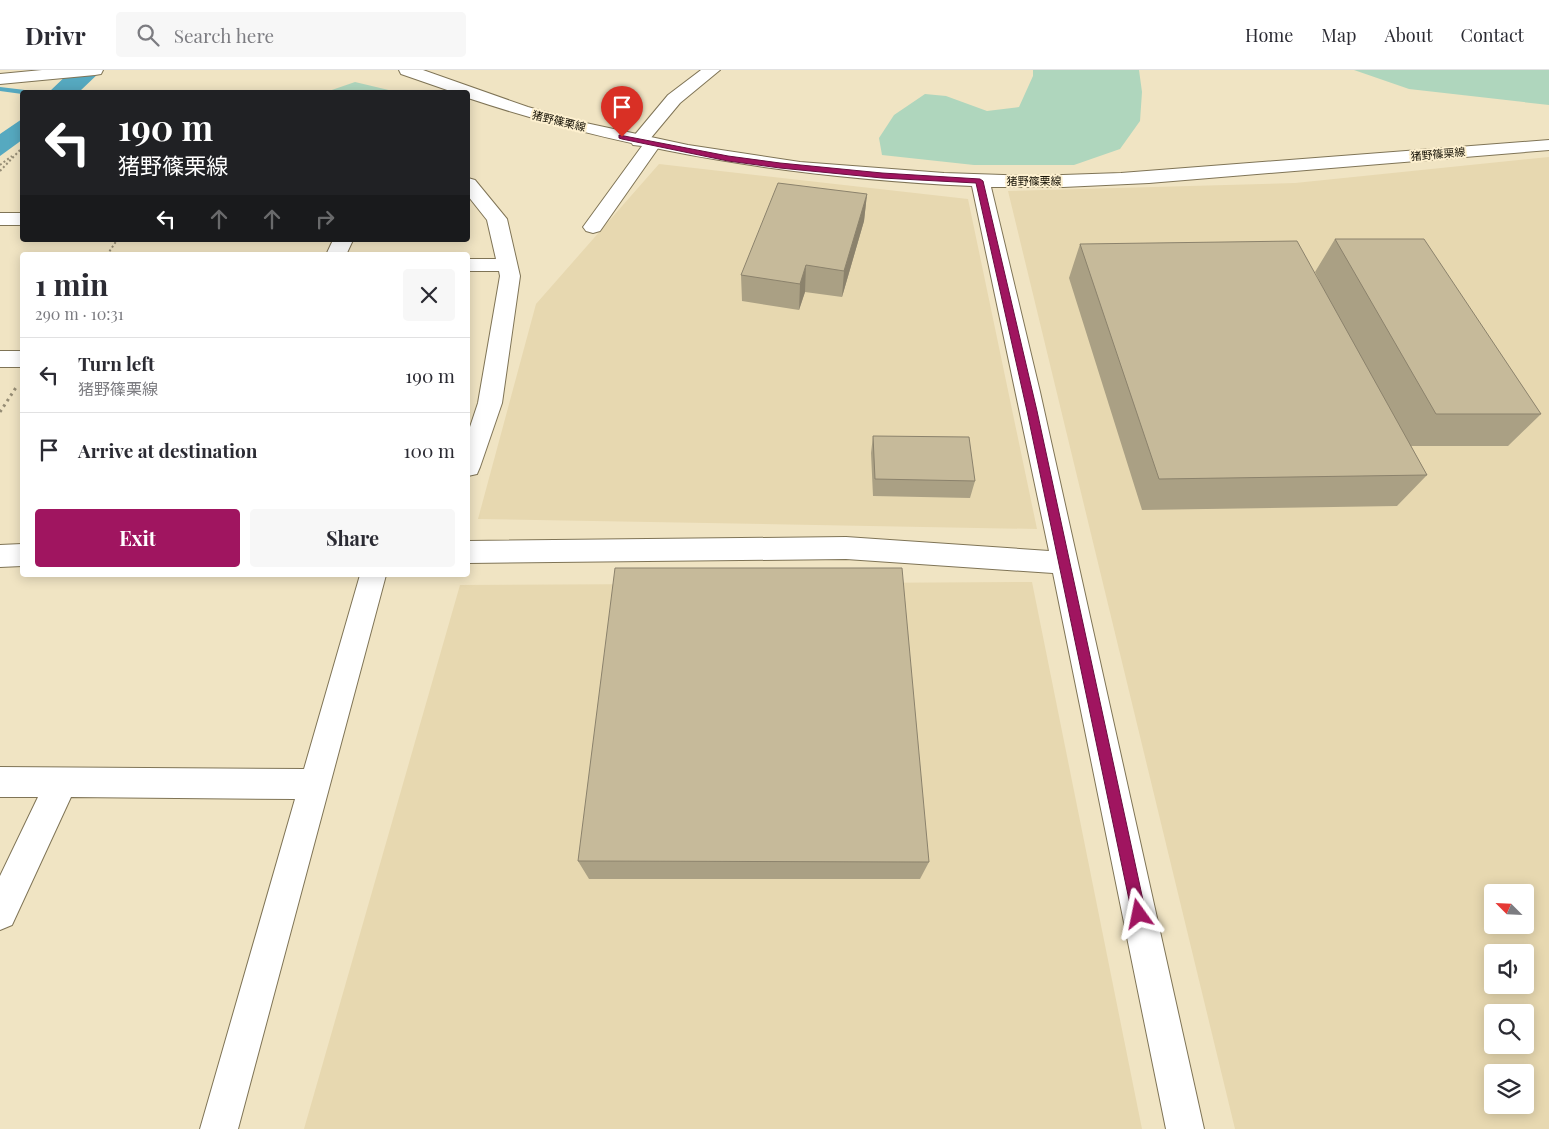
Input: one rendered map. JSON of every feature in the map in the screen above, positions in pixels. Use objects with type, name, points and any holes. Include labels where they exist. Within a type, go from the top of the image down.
[{"type":"street","points":[[0,79],[95,70]]},
{"type":"street","name":"猪野篠栗線","points":[[406,70],[431,87],[453,90]]},
{"type":"street","points":[[593,228],[674,99],[712,70]]},
{"type":"street","name":"猪野篠栗線","points":[[470,93],[520,111],[645,143],[728,159],[882,176],[980,181],[1034,182],[1144,179],[1549,145]]},
{"type":"street","points":[[980,181],[1185,1129]]},
{"type":"street","points":[[470,186],[497,219],[510,276],[490,403],[470,461]]},
{"type":"street","points":[[0,219],[20,219]]},
{"type":"street","points":[[470,265],[508,265]]},
{"type":"street","points":[[0,359],[20,359]]},
{"type":"street","points":[[470,390],[492,390]]},
{"type":"street","points":[[470,552],[846,548],[1064,563]]},
{"type":"street","points":[[0,556],[20,555]]},
{"type":"street","points":[[220,1129],[372,577]]},
{"type":"street","points":[[0,782],[316,784]]},
{"type":"street","points":[[0,913],[62,782]]},
{"type":"path","points":[[0,165],[20,150]]},
{"type":"path","points":[[0,171],[20,150]]},
{"type":"path","points":[[0,412],[18,384]]},
{"type":"shaded area","points":[[1549,157],[1549,1129],[1235,1129],[1008,191],[1295,183]]},
{"type":"shaded area","points":[[659,164],[968,199],[1037,529],[478,519],[536,304]]},
{"type":"shaded area","points":[[1032,582],[1142,1129],[304,1129],[460,585]]},
{"type":"green space","points":[[1033,70],[1139,70],[1142,92],[1140,121],[1120,149],[1074,165],[974,165],[882,155],[879,138],[894,115],[925,94],[946,96],[987,111],[1019,107],[1033,76]]},
{"type":"green space","points":[[1354,70],[1549,70],[1549,105],[1409,89]]},
{"type":"green space","points":[[355,82],[389,90],[332,90]]},
{"type":"water","points":[[72,70],[102,70],[81,90],[51,90]]},
{"type":"water","points":[[20,120],[20,141],[0,156],[0,134]]},
{"type":"building","points":[[778,183],[867,194],[844,271],[806,265],[800,284],[741,275]]},
{"type":"building","points":[[1335,239],[1424,239],[1541,414],[1436,414]]},
{"type":"building","points":[[1297,241],[1427,475],[1159,479],[1080,244]]},
{"type":"building","points":[[873,436],[969,437],[975,481],[875,479]]},
{"type":"building","points":[[615,568],[902,568],[929,862],[578,861]]},
{"type":"waterway","points":[[0,89],[20,91]]},
{"type":"route","points":[[622,137],[728,159],[798,168],[882,176],[980,181],[1032,411],[1139,914]]}]
